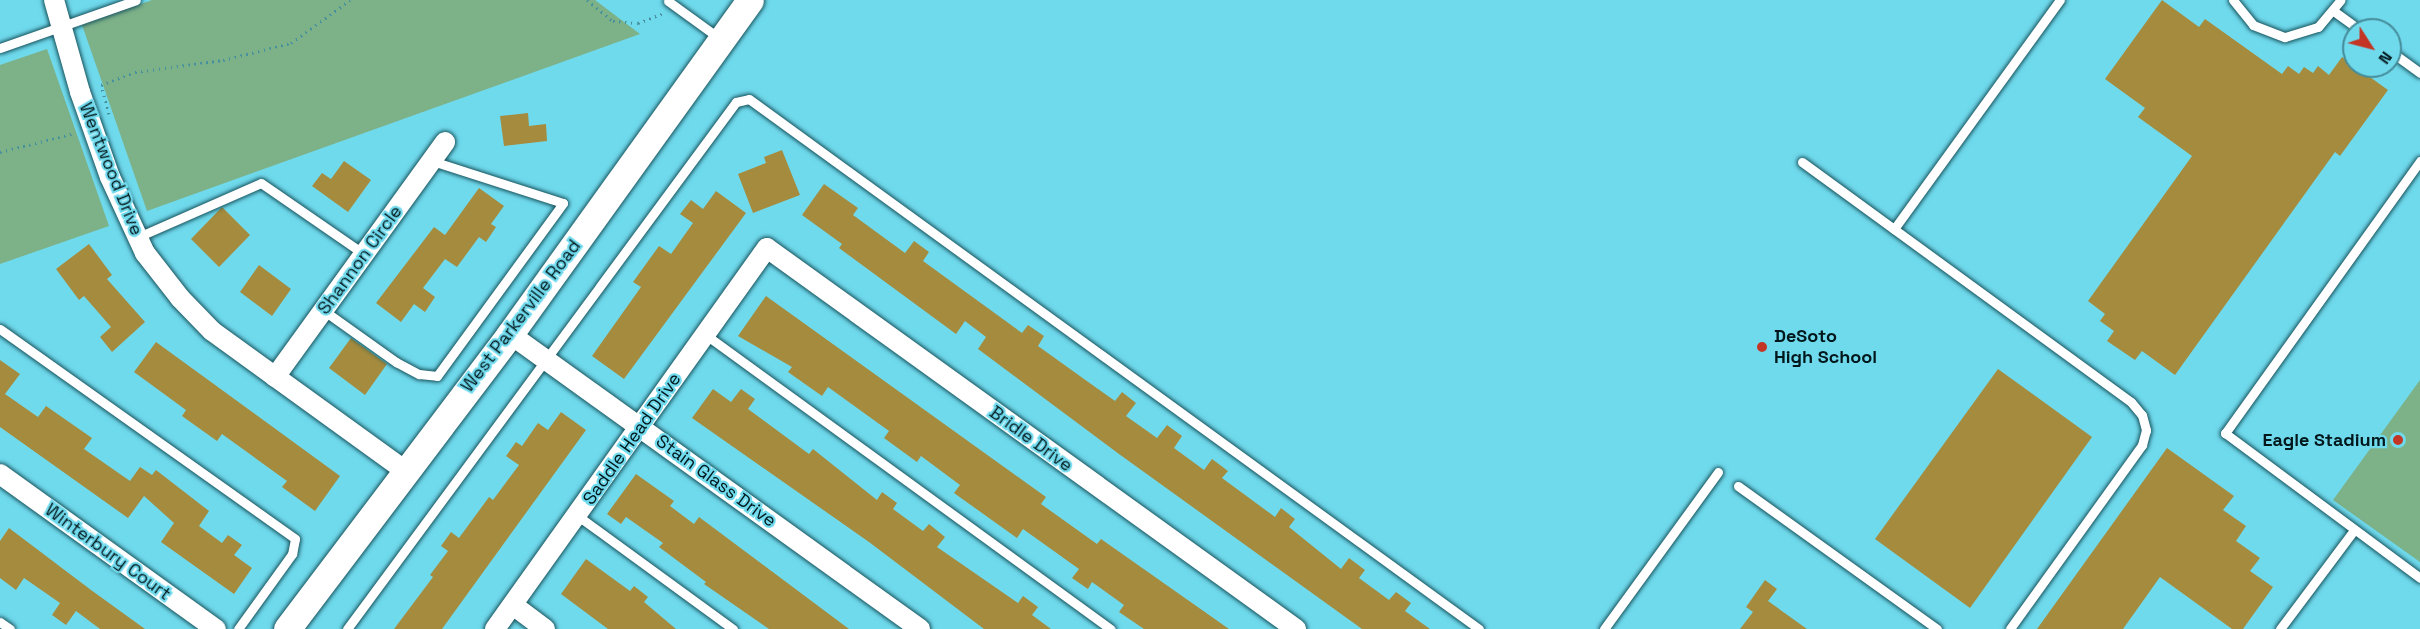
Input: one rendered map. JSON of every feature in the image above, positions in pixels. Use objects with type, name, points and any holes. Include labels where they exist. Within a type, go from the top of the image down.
[{"type":"main road","name":"West Parkerville Road","points":[[287,629],[404,470],[510,334],[750,0]]},
{"type":"street","name":"Wentwood Drive","points":[[54,0],[92,126],[138,237],[180,298],[212,331],[404,470]]},
{"type":"street","name":"Shannon Circle","points":[[275,377],[445,142]]},
{"type":"street","name":"Saddle Head Drive","points":[[495,629],[578,516],[767,248]]},
{"type":"street","name":"Bridle Drive","points":[[767,248],[1296,629]]},
{"type":"street","name":"Stain Glass Drive","points":[[510,334],[920,629]]},
{"type":"street","name":"Winterbury Court","points":[[0,474],[216,629]]},
{"type":"street","points":[[513,605],[545,629]]},
{"type":"lane","points":[[0,48],[136,0]]},
{"type":"lane","points":[[1894,229],[2060,0]]},
{"type":"lane","points":[[2233,0],[2253,26],[2285,37],[2308,33],[2335,12],[2341,0]]},
{"type":"lane","points":[[672,4],[721,39]]},
{"type":"lane","points":[[2335,12],[2343,18]]},
{"type":"lane","points":[[2402,60],[2420,73]]},
{"type":"lane","points":[[347,629],[736,102],[749,99],[1479,629]]},
{"type":"lane","points":[[323,310],[396,362],[419,374],[437,376],[563,203],[432,161]]},
{"type":"lane","points":[[2420,161],[2225,433],[2420,578]]},
{"type":"lane","points":[[1802,162],[2131,402],[2142,415],[2146,430],[2142,444],[2010,629]]},
{"type":"lane","points":[[138,237],[261,183],[364,254]]},
{"type":"lane","points":[[0,329],[295,539],[292,554],[238,629]]},
{"type":"lane","points":[[706,335],[1110,629]]},
{"type":"lane","points":[[1604,629],[1718,472]]},
{"type":"lane","points":[[1738,486],[1937,629]]},
{"type":"lane","points":[[578,516],[733,629]]},
{"type":"lane","points":[[2280,629],[2354,530]]},
{"type":"lane","points":[[0,622],[10,629]]},
{"type":"path","points":[[0,152],[92,126],[110,118],[101,85],[135,72],[223,60],[291,42],[351,0]]},
{"type":"path","points":[[586,0],[613,21],[638,23],[672,4]]},
{"type":"green space","points":[[152,0],[595,0],[640,34],[147,211],[82,25]]},
{"type":"green space","points":[[47,49],[109,226],[0,264],[0,65]]},
{"type":"green space","name":"Eagle Stadium","points":[[2420,380],[2420,562],[2333,500]]},
{"type":"building","points":[[2162,0],[2199,27],[2205,19],[2282,74],[2288,66],[2299,74],[2304,67],[2313,73],[2318,66],[2329,75],[2342,57],[2342,78],[2371,78],[2388,90],[2340,156],[2335,152],[2175,375],[2142,351],[2135,360],[2107,341],[2114,331],[2100,321],[2105,314],[2088,301],[2192,156],[2138,117],[2145,108],[2105,79]]},
{"type":"building","points":[[528,113],[529,126],[546,124],[547,141],[504,146],[500,116]]},
{"type":"building","points":[[782,150],[800,195],[753,213],[738,174],[766,163],[764,157]]},
{"type":"building","points":[[344,161],[371,180],[348,212],[312,186],[322,173],[331,179]]},
{"type":"building","points":[[824,184],[858,208],[853,215],[905,253],[914,241],[929,252],[923,261],[1022,333],[1028,325],[1044,336],[1038,346],[1115,401],[1122,392],[1136,403],[1126,416],[1157,438],[1167,425],[1182,436],[1174,448],[1204,470],[1212,459],[1228,471],[1222,478],[1275,517],[1281,508],[1295,519],[1289,527],[1341,569],[1349,558],[1365,570],[1359,578],[1389,600],[1396,592],[1411,603],[1405,611],[1430,629],[1362,629],[1119,454],[978,349],[986,337],[965,321],[956,334],[839,248],[842,244],[802,215]]},
{"type":"building","points":[[479,188],[504,206],[491,224],[496,227],[486,242],[479,237],[457,267],[445,259],[423,288],[435,297],[425,312],[414,304],[401,322],[376,303],[434,227],[445,235]]},
{"type":"building","points":[[716,191],[746,213],[624,379],[592,356],[641,287],[633,282],[659,246],[671,254],[693,223],[680,214],[691,200],[703,209]]},
{"type":"building","points":[[222,207],[250,235],[219,267],[191,239]]},
{"type":"building","points":[[89,244],[112,275],[107,279],[145,322],[112,352],[100,337],[111,327],[84,296],[79,300],[56,269]]},
{"type":"building","points":[[259,265],[291,289],[272,316],[240,292]]},
{"type":"building","points":[[766,296],[1046,497],[1041,504],[1097,544],[1101,539],[1229,629],[1144,629],[1119,612],[1124,605],[1092,582],[1088,589],[1072,578],[1079,569],[1023,529],[1017,538],[954,493],[960,485],[921,456],[917,462],[884,438],[889,431],[828,387],[822,396],[788,372],[792,367],[738,336]]},
{"type":"building","points":[[351,338],[387,364],[365,395],[329,368]]},
{"type":"building","points":[[156,342],[340,476],[315,511],[282,487],[287,481],[222,434],[217,441],[182,416],[186,410],[134,372]]},
{"type":"building","points":[[0,360],[20,374],[5,394],[38,417],[46,406],[92,438],[84,449],[130,481],[140,467],[152,475],[156,470],[209,511],[199,526],[222,543],[228,535],[242,545],[234,555],[252,568],[234,594],[161,542],[174,523],[144,496],[128,518],[0,427]]},
{"type":"building","points":[[1998,369],[2092,437],[1970,608],[1875,539]]},
{"type":"building","points":[[713,389],[731,402],[741,389],[755,399],[748,409],[809,454],[813,449],[877,500],[882,492],[897,503],[893,509],[923,531],[929,524],[945,537],[937,547],[1018,603],[1023,596],[1038,607],[1032,615],[1051,629],[984,629],[869,542],[692,418]]},
{"type":"building","points":[[561,412],[586,430],[442,629],[394,629],[433,577],[430,575],[448,551],[441,546],[451,532],[459,538],[489,497],[493,500],[519,465],[506,456],[516,442],[522,446],[538,423],[548,430]]},
{"type":"building","points":[[2167,448],[2234,496],[2223,510],[2246,526],[2236,541],[2260,558],[2250,571],[2273,587],[2243,629],[2232,629],[2160,577],[2123,629],[2037,629]]},
{"type":"building","points":[[636,474],[674,501],[670,506],[694,524],[699,517],[849,629],[769,629],[704,584],[706,582],[659,547],[663,543],[626,517],[621,524],[607,514]]},
{"type":"building","points":[[9,528],[145,629],[100,629],[76,611],[66,625],[52,615],[60,603],[24,578],[16,590],[0,578],[0,541]]},
{"type":"building","points":[[586,559],[630,591],[634,586],[648,597],[644,602],[676,629],[608,629],[561,594]]},
{"type":"building","points":[[1765,580],[1777,589],[1768,601],[1807,629],[1740,629],[1753,612],[1746,607]]},
{"type":"place","name":"DeSoto High School","points":[[1762,347]]},
{"type":"place","name":"Eagle Stadium","points":[[2398,440]]}]
